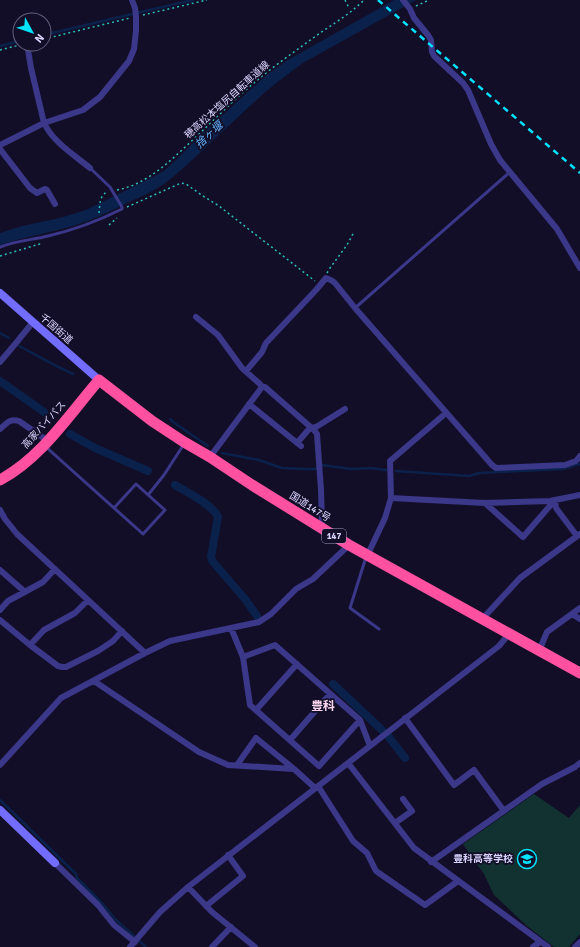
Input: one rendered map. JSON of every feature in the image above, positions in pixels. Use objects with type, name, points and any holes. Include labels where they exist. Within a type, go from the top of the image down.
[{"type":"highway","name":"国道147号","points":[[99,380],[152,421],[367,556],[580,673]]},
{"type":"highway","name":"高家バイパス","points":[[0,480],[16,471],[46,443],[99,380]]},
{"type":"main road","name":"千国街道","points":[[0,293],[99,380]]},
{"type":"main road","points":[[0,810],[55,864]]},
{"type":"street","points":[[0,145],[44,123],[83,110],[100,97],[129,61],[134,49],[136,16],[132,0]]},
{"type":"street","points":[[403,0],[414,18],[431,40],[432,52],[434,56],[463,83],[468,90],[491,144],[500,160],[557,229],[580,268]]},
{"type":"street","points":[[27,52],[44,123],[59,144],[90,168]]},
{"type":"street","points":[[0,149],[30,188],[37,193],[45,189],[47,190],[55,204]]},
{"type":"street","points":[[246,371],[262,352],[266,343],[326,278],[332,280],[492,466],[496,468],[566,465],[576,461],[580,456]]},
{"type":"street","points":[[196,317],[218,335],[239,364],[262,387],[265,387],[317,434],[322,510],[322,523],[320,527]]},
{"type":"street","points":[[0,362],[33,322]]},
{"type":"street","points":[[210,457],[262,387]]},
{"type":"street","points":[[250,404],[299,444],[308,429],[316,427],[345,409]]},
{"type":"street","points":[[367,556],[391,498],[390,461],[446,413]]},
{"type":"street","points":[[0,429],[14,419],[19,421],[46,443]]},
{"type":"street","points":[[391,498],[484,503],[550,501],[580,495]]},
{"type":"street","points":[[484,503],[523,537],[555,500]]},
{"type":"street","points":[[484,620],[485,616],[520,578],[578,535],[556,508],[555,500]]},
{"type":"street","points":[[0,510],[17,534],[145,653]]},
{"type":"street","points":[[0,765],[61,698],[170,641],[259,622],[265,619],[296,588],[313,580],[349,545]]},
{"type":"street","points":[[0,610],[8,601],[43,582],[55,569]]},
{"type":"street","points":[[0,570],[25,592]]},
{"type":"street","points":[[30,645],[44,630],[76,614],[88,600]]},
{"type":"street","points":[[539,651],[548,632],[580,608]]},
{"type":"street","points":[[572,614],[580,619]]},
{"type":"street","points":[[0,620],[30,645],[58,666],[62,667],[66,667],[98,651],[113,641],[122,631]]},
{"type":"street","points":[[231,628],[243,657],[250,705],[319,766],[360,720]]},
{"type":"street","points":[[55,864],[98,905],[114,925],[133,944],[160,912],[188,887],[499,646],[509,634]]},
{"type":"street","points":[[243,657],[275,645],[360,720],[370,746]]},
{"type":"street","points":[[256,710],[297,664]]},
{"type":"street","points":[[94,681],[199,752],[228,765],[294,769]]},
{"type":"street","points":[[290,740],[330,694]]},
{"type":"street","points":[[405,718],[454,785],[474,770],[504,811]]},
{"type":"street","points":[[237,765],[256,738],[316,787],[353,841],[367,853],[376,871],[425,905],[458,881]]},
{"type":"street","points":[[348,763],[414,848],[548,947]]},
{"type":"street","points":[[431,862],[542,784],[576,767],[580,763]]},
{"type":"street","points":[[395,823],[412,811],[403,798]]},
{"type":"street","points":[[206,906],[243,876],[228,855]]},
{"type":"street","points":[[188,887],[212,912],[255,947]]},
{"type":"street","points":[[212,947],[231,927]]},
{"type":"street","points":[[533,947],[540,942]]},
{"type":"street","points":[[575,947],[580,942]]},
{"type":"lane","points":[[0,247],[49,236],[88,224],[122,208],[115,192],[90,168]]},
{"type":"lane","points":[[356,308],[510,172]]},
{"type":"lane","points":[[148,495],[164,475],[184,442]]},
{"type":"lane","points":[[46,443],[114,508],[143,534],[165,510],[136,484],[114,508]]},
{"type":"lane","points":[[367,556],[350,608],[379,629]]},
{"type":"path","points":[[52,37],[207,0]]},
{"type":"path","points":[[345,0],[349,8]]},
{"type":"path","name":"穂高松本塩尻自転車道線","points":[[115,192],[143,180],[163,168],[250,86],[305,44],[355,9],[364,0]]},
{"type":"path","points":[[409,8],[429,0]]},
{"type":"path","points":[[0,50],[12,47]]},
{"type":"path","points":[[122,208],[149,198],[181,183],[186,184],[219,206],[320,285]]},
{"type":"path","points":[[99,217],[101,198],[104,194],[109,192]]},
{"type":"path","points":[[326,278],[330,268],[347,246],[354,232]]},
{"type":"path","points":[[0,256],[14,252]]},
{"type":"green space","name":"豊科高等学校","points":[[534,794],[569,818],[580,805],[580,934],[569,947],[554,947],[527,926],[494,895],[484,874],[463,844]]},
{"type":"water","name":"捨ヶ堰","points":[[394,0],[416,0],[303,63],[290,72],[186,166],[156,189],[88,221],[0,245],[0,233],[86,210],[164,171],[268,74],[288,60]]},
{"type":"waterway","points":[[52,33],[193,0]]},
{"type":"waterway","points":[[0,46],[12,43]]},
{"type":"waterway","points":[[0,333],[9,338]]},
{"type":"waterway","points":[[19,346],[73,374]]},
{"type":"waterway","points":[[0,381],[44,412]]},
{"type":"waterway","points":[[170,419],[208,446]]},
{"type":"waterway","points":[[70,434],[95,448],[148,471]]},
{"type":"waterway","points":[[222,453],[259,460],[282,468],[315,469],[318,467]]},
{"type":"waterway","points":[[396,471],[469,476],[479,473],[563,469],[580,464]]},
{"type":"waterway","points":[[322,465],[351,469],[371,468],[386,470]]},
{"type":"waterway","points":[[175,485],[199,499],[215,512],[218,517],[211,557],[213,562],[245,599],[257,616]]},
{"type":"waterway","points":[[333,684],[382,730]]},
{"type":"waterway","points":[[388,736],[405,758]]},
{"type":"waterway","points":[[0,800],[76,874],[77,878],[100,901],[116,920],[146,947]]},
{"type":"railway","points":[[378,0],[580,173]]},
{"type":"place","name":"豊科高等学校","points":[[527,859]]},
{"type":"district","name":"豊科","points":[[323,706]]}]
